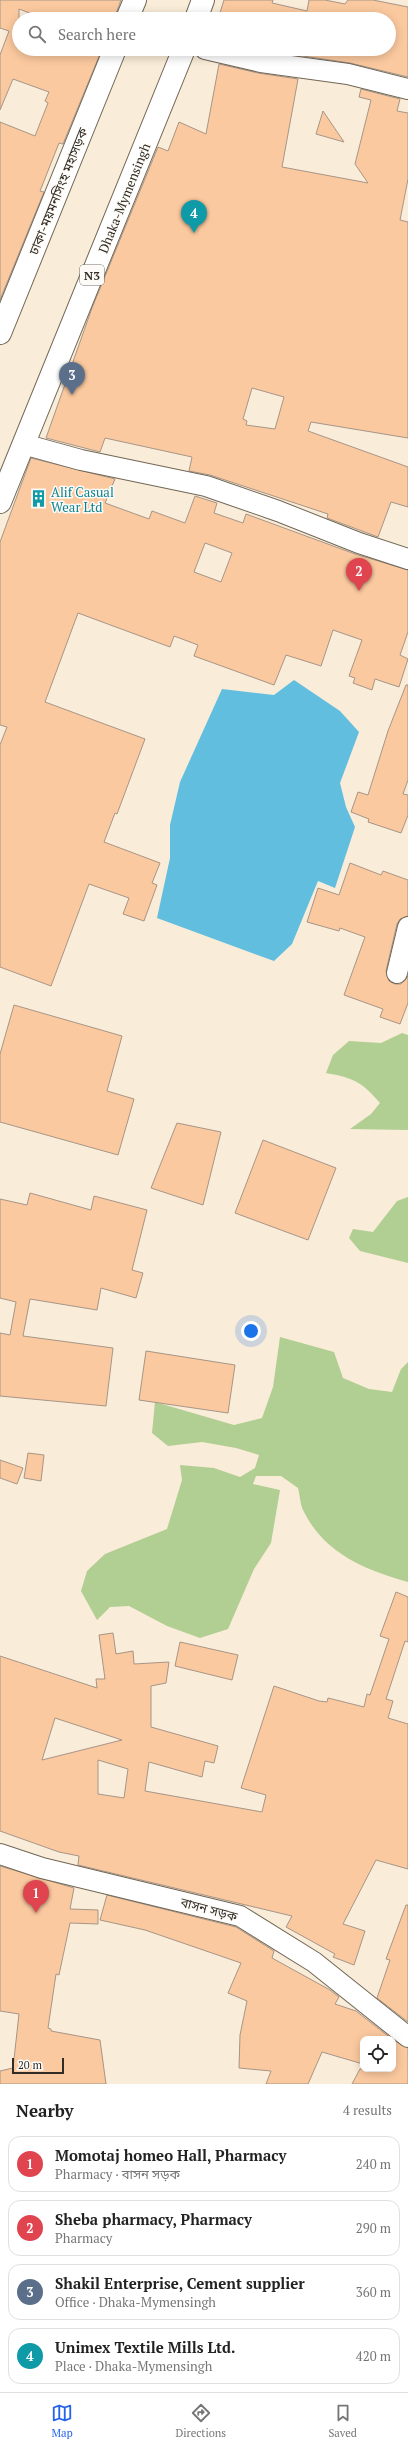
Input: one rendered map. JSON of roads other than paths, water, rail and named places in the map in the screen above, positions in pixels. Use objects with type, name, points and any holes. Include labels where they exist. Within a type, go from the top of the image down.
[{"type":"highway","points":[[130,12],[135,0]]},
{"type":"highway","points":[[199,12],[203,0]]},
{"type":"highway","name":"ঢাকা-ময়মনসিংহ মহাসড়ক","points":[[0,333],[112,56]]},
{"type":"highway","name":"Dhaka-Mymensingh","points":[[0,502],[181,56]]},
{"type":"street","points":[[235,56],[260,62],[348,74],[408,89]]},
{"type":"street","points":[[23,444],[81,460],[206,486],[278,511],[359,543],[408,559]]},
{"type":"street","points":[[397,973],[408,928]]},
{"type":"street","name":"বাসন সড়ক","points":[[0,1854],[42,1868],[240,1916],[268,1931],[314,1962],[408,2037]]},
{"type":"water","points":[[294,680],[340,711],[359,732],[340,783],[346,807],[355,827],[335,888],[318,881],[292,944],[274,961],[157,918],[170,858],[170,825],[180,782],[222,689],[274,695]]},
{"type":"place","name":"Unimex Textile Mills Ltd.","points":[[194,233]]},
{"type":"place","name":"Shakil Enterprise, Cement supplier","points":[[72,395]]},
{"type":"place","name":"Alif Casual Wear Ltd","points":[[38,499]]},
{"type":"place","name":"Sheba pharmacy, Pharmacy","points":[[359,591]]},
{"type":"place","name":"Momotaj homeo Hall, Pharmacy","points":[[36,1913]]}]
